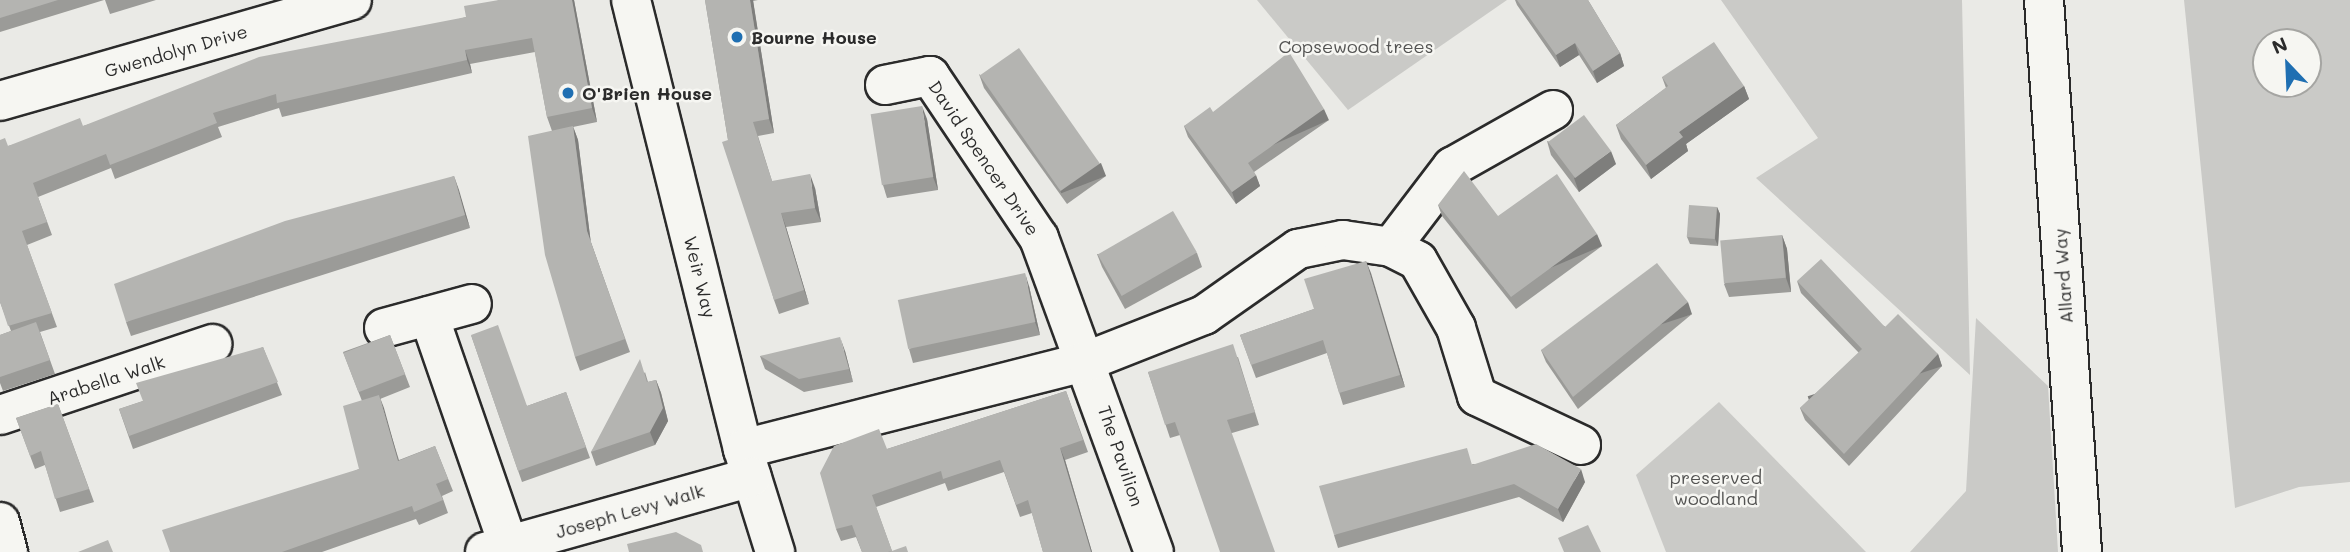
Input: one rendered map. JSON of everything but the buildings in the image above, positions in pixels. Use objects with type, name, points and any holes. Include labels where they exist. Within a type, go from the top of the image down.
[{"type":"street","name":"Gwendolyn Drive","points":[[0,101],[352,0]]},
{"type":"street","name":"Weir Way","points":[[631,0],[747,463],[775,552]]},
{"type":"street","name":"Allard Way","points":[[2044,0],[2082,552]]},
{"type":"street","name":"David Spencer Drive","points":[[885,85],[930,76],[1040,238],[1087,360]]},
{"type":"street","points":[[1391,247],[1452,167],[1553,110]]},
{"type":"street","points":[[747,463],[1087,360],[1204,314],[1298,249],[1343,240],[1391,247],[1418,261],[1437,285],[1478,396],[1581,445]]},
{"type":"street","points":[[384,328],[472,304]]},
{"type":"street","name":"Joseph Levy Walk","points":[[429,316],[496,548],[747,463]]},
{"type":"street","name":"Arabella Walk","points":[[0,415],[212,344]]},
{"type":"street","name":"The Pavilion","points":[[1087,360],[1154,552]]},
{"type":"street","points":[[0,522],[8,552]]},
{"type":"green space","name":"Copsewood trees","points":[[1257,0],[1507,0],[1348,110]]},
{"type":"green space","points":[[1721,0],[1962,0],[1970,375],[1756,178],[1818,138]]},
{"type":"green space","points":[[2184,0],[2350,0],[2350,482],[2299,487],[2235,508]]},
{"type":"green space","points":[[1976,318],[2048,386],[2058,552],[1910,552],[1966,491]]},
{"type":"green space","name":"preserved woodland","points":[[1719,402],[1866,552],[1666,552],[1636,475]]},
{"type":"place","name":"Bourne House","points":[[737,37]]},
{"type":"place","name":"O'Brien House","points":[[568,93]]}]
